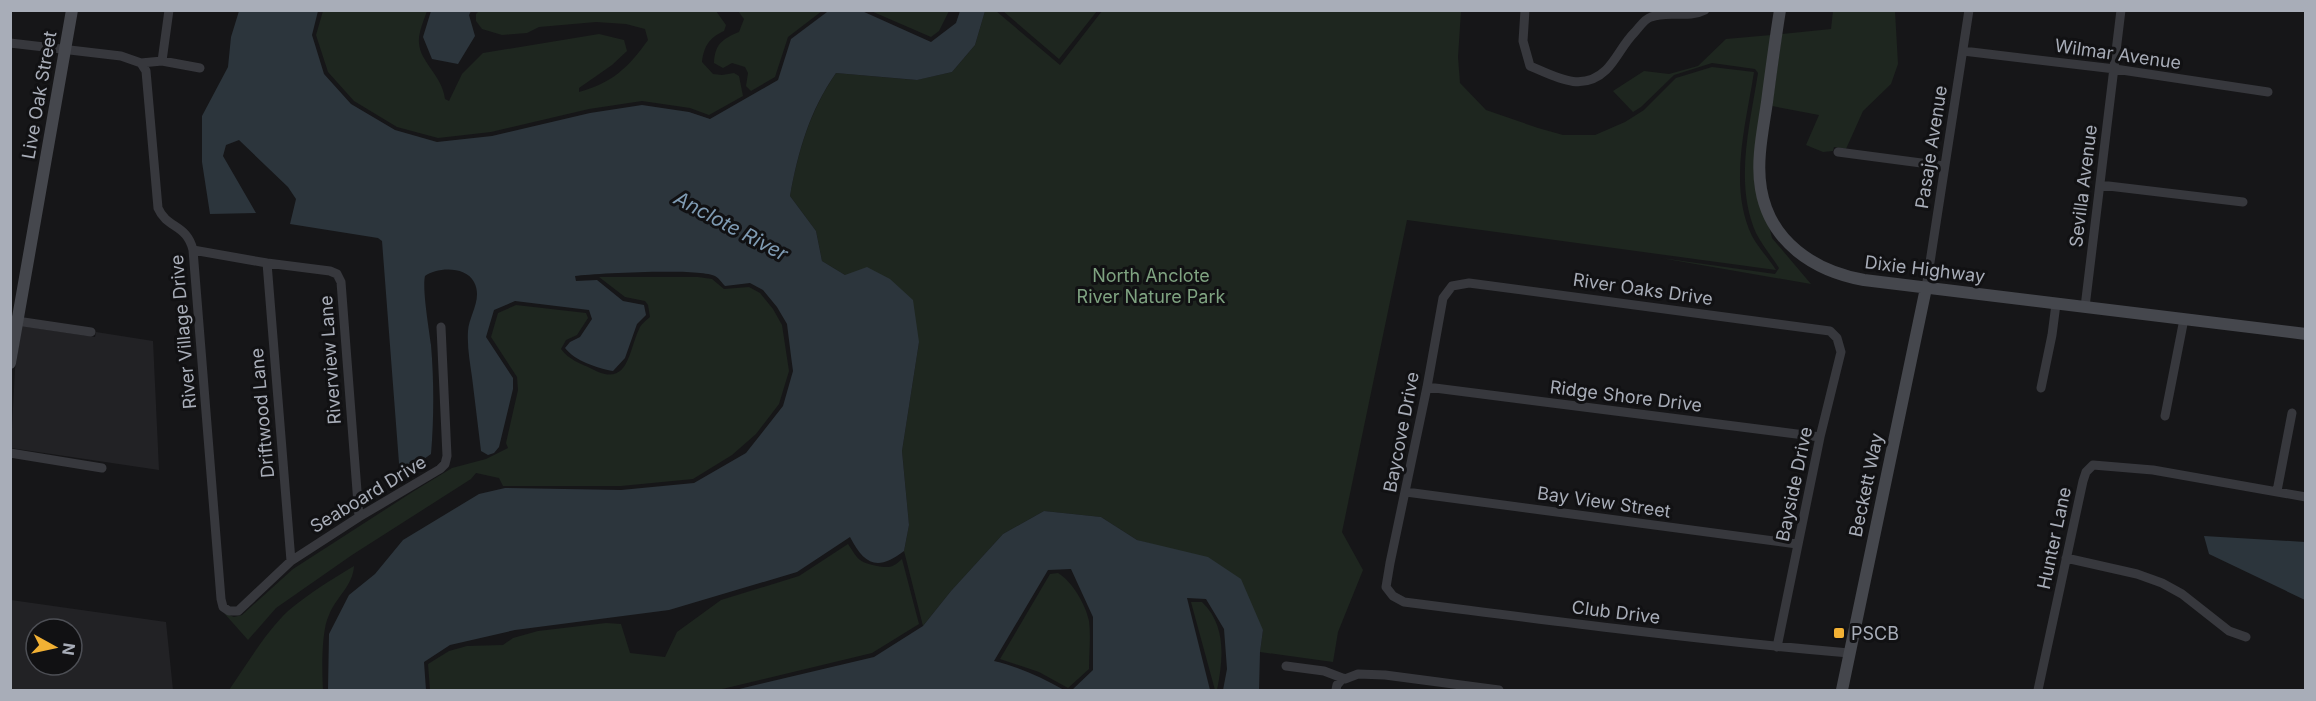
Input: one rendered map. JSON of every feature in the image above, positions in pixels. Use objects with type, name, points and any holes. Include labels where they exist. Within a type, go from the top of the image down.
[{"type":"street","name":"Live Oak Street","points":[[10,363],[14,320],[72,10]]},
{"type":"street","points":[[162,61],[169,10]]},
{"type":"street","points":[[1525,10],[1523,41],[1530,66],[1575,84],[1592,80],[1607,69],[1625,42],[1648,18],[1665,14],[1696,15],[1705,10]]},
{"type":"street","name":"Dixie Highway","points":[[1780,10],[1760,159],[1761,189],[1773,221],[1797,252],[1820,268],[1841,276],[1926,288],[2306,334]]},
{"type":"street","name":"Pasaje Avenue","points":[[1926,288],[1969,10]]},
{"type":"street","name":"Sevilla Avenue","points":[[2085,307],[2121,10]]},
{"type":"street","points":[[10,43],[121,56],[141,63],[162,61],[200,68]]},
{"type":"street","name":"Wilmar Avenue","points":[[1963,51],[2115,69],[2268,92]]},
{"type":"street","name":"River Village Drive","points":[[141,63],[146,70],[158,208],[163,217],[187,233],[193,250],[221,599],[224,607],[229,611]]},
{"type":"street","points":[[1838,152],[1944,166]]},
{"type":"street","points":[[2100,184],[2243,202]]},
{"type":"street","name":"Riverview Lane","points":[[193,250],[330,271],[337,274],[341,282],[358,517]]},
{"type":"street","name":"Driftwood Lane","points":[[267,263],[291,561]]},
{"type":"street","name":"River Oaks Drive","points":[[1452,286],[1469,283],[1830,331]]},
{"type":"street","name":"Baycove Drive","points":[[1386,587],[1443,298],[1452,286]]},
{"type":"street","name":"Beckett Way","points":[[1842,690],[1926,288]]},
{"type":"street","points":[[2041,388],[2056,304]]},
{"type":"street","points":[[2165,416],[2184,319]]},
{"type":"street","points":[[14,320],[91,332]]},
{"type":"street","name":"Seaboard Drive","points":[[229,611],[238,611],[291,561],[445,464],[447,456],[441,327]]},
{"type":"street","name":"Bayside Drive","points":[[1777,647],[1820,437],[1841,352],[1837,338],[1830,331]]},
{"type":"street","name":"Ridge Shore Drive","points":[[1427,387],[1820,437]]},
{"type":"street","points":[[2277,491],[2292,413]]},
{"type":"street","points":[[10,453],[102,468]]},
{"type":"street","name":"Hunter Lane","points":[[2038,690],[2086,472],[2093,465],[2153,470],[2306,497]]},
{"type":"street","name":"Bay View Street","points":[[1406,492],[1797,544]]},
{"type":"street","points":[[2066,558],[2138,574],[2162,583],[2182,594],[2229,631],[2246,638]]},
{"type":"street","name":"Club Drive","points":[[1386,587],[1393,596],[1404,602],[1595,627],[1849,653]]},
{"type":"street","points":[[1286,666],[1324,671],[1343,678]]},
{"type":"street","points":[[1336,690],[1343,678],[1358,674],[1385,675],[1499,690]]},
{"type":"shaded area","points":[[22,326],[95,337],[96,332],[153,341],[159,470],[11,448],[15,369]]},
{"type":"shaded area","points":[[11,600],[166,622],[173,690],[11,690]]},
{"type":"green space","points":[[323,11],[427,11],[419,35],[420,50],[440,83],[445,99],[449,101],[462,74],[483,53],[599,34],[624,40],[627,51],[612,65],[579,88],[579,92],[601,84],[618,73],[648,40],[645,29],[626,24],[596,22],[539,27],[527,33],[502,35],[482,29],[476,21],[476,14],[479,11],[716,11],[726,25],[724,31],[708,43],[702,62],[713,74],[734,73],[739,76],[743,96],[709,115],[690,108],[642,101],[589,109],[491,132],[438,138],[397,127],[354,101],[328,72],[316,35]]},
{"type":"green space","points":[[738,11],[822,11],[788,37],[775,77],[751,91],[746,86],[748,73],[745,67],[732,63],[723,68],[714,63],[720,43],[739,32],[744,19]]},
{"type":"green space","points":[[871,11],[949,11],[939,31],[931,37]]},
{"type":"green space","name":"North Anclote River Nature Park","points":[[985,11],[996,11],[1060,65],[1102,11],[1461,11],[1458,57],[1460,83],[1486,110],[1563,135],[1595,135],[1625,122],[1644,110],[1676,78],[1712,67],[1754,72],[1741,155],[1741,197],[1752,236],[1776,270],[1407,220],[1342,532],[1363,570],[1338,632],[1333,662],[1260,652],[1263,630],[1162,547],[1137,540],[1101,517],[1044,511],[1003,534],[951,591],[923,626],[904,551],[909,525],[902,451],[919,342],[845,275],[822,261],[816,231],[790,196],[806,132],[819,102],[836,73],[916,80],[952,72],[975,45]]},
{"type":"green space","points":[[1003,11],[1097,11],[1059,59]]},
{"type":"green space","points":[[1833,11],[1895,11],[1898,64],[1891,84],[1863,111],[1846,149],[1834,147],[1833,151],[1823,152],[1806,145],[1819,115],[1772,106],[1782,34],[1831,29]]},
{"type":"green space","points":[[1771,35],[1756,142],[1768,222],[1772,238],[1811,284],[1661,258],[1775,274],[1779,268],[1756,233],[1749,214],[1746,194],[1748,133],[1758,73],[1755,69],[1712,63],[1674,75],[1633,112],[1613,91],[1644,71],[1669,74],[1698,66],[1726,39]]},
{"type":"green space","points":[[599,277],[698,277],[712,279],[724,289],[749,287],[760,293],[782,325],[789,371],[779,404],[756,434],[732,455],[693,479],[621,486],[503,486],[499,478],[476,473],[471,479],[352,555],[276,608],[248,640],[224,613],[234,617],[242,615],[293,569],[452,468],[486,459],[508,448],[506,443],[518,390],[517,377],[491,337],[498,313],[516,305],[586,313],[588,318],[577,335],[566,340],[561,349],[575,361],[604,374],[620,371],[629,356],[640,327],[650,317],[648,305],[645,301],[625,297]]},
{"type":"green space","points":[[848,544],[859,559],[871,565],[890,567],[902,559],[919,624],[872,653],[718,690],[430,690],[428,664],[449,651],[467,646],[503,645],[513,638],[538,631],[606,623],[621,624],[630,653],[665,657],[677,632],[721,600],[799,576]]},
{"type":"green space","points":[[354,566],[351,580],[326,622],[323,690],[229,690],[264,639],[288,611],[320,587]]},
{"type":"green space","points":[[1058,573],[1078,594],[1090,627],[1089,669],[1068,688],[1039,672],[1000,659],[1050,574]]},
{"type":"green space","points":[[1191,602],[1202,602],[1210,611],[1219,632],[1221,667],[1217,690],[1215,690]]},
{"type":"water","name":"Anclote River","points":[[239,11],[318,11],[312,35],[324,74],[351,104],[395,130],[437,142],[492,136],[590,113],[642,105],[689,112],[710,119],[778,80],[791,39],[827,12],[862,11],[931,42],[956,23],[960,11],[985,11],[975,45],[952,72],[917,80],[836,73],[819,102],[806,132],[790,196],[816,231],[822,261],[845,275],[867,267],[890,279],[913,300],[919,342],[902,451],[909,525],[904,551],[895,558],[879,563],[872,562],[861,554],[850,537],[797,572],[669,610],[515,630],[450,645],[424,662],[426,690],[328,690],[329,634],[349,595],[375,574],[403,540],[479,494],[505,488],[621,490],[694,483],[746,453],[783,406],[793,371],[787,324],[763,290],[750,283],[725,286],[715,276],[690,272],[575,276],[576,281],[597,280],[623,301],[644,305],[646,315],[637,324],[625,358],[613,371],[580,360],[565,348],[570,342],[580,337],[592,319],[589,310],[515,301],[494,310],[486,337],[513,378],[513,389],[499,447],[494,453],[488,455],[481,451],[468,349],[468,331],[476,301],[476,288],[474,282],[465,273],[444,270],[430,273],[425,276],[424,282],[433,372],[431,454],[400,476],[382,241],[378,238],[290,224],[296,199],[288,187],[239,140],[226,145],[223,156],[256,213],[210,214],[202,162],[202,116],[228,67],[231,37]]},
{"type":"water","points":[[431,11],[471,11],[469,15],[475,36],[458,64],[432,59],[423,37]]},
{"type":"water","points":[[1044,511],[1101,517],[1137,540],[1208,557],[1241,579],[1263,630],[1259,690],[1223,690],[1227,669],[1224,629],[1206,599],[1187,598],[1210,690],[1072,690],[1093,670],[1093,617],[1071,569],[1048,570],[994,661],[1030,673],[1064,690],[735,690],[874,657],[923,626],[951,591],[1003,534]]},
{"type":"water","points":[[2204,536],[2305,542],[2305,600],[2209,554]]},
{"type":"place","name":"PSCB","points":[[1839,633]]}]
